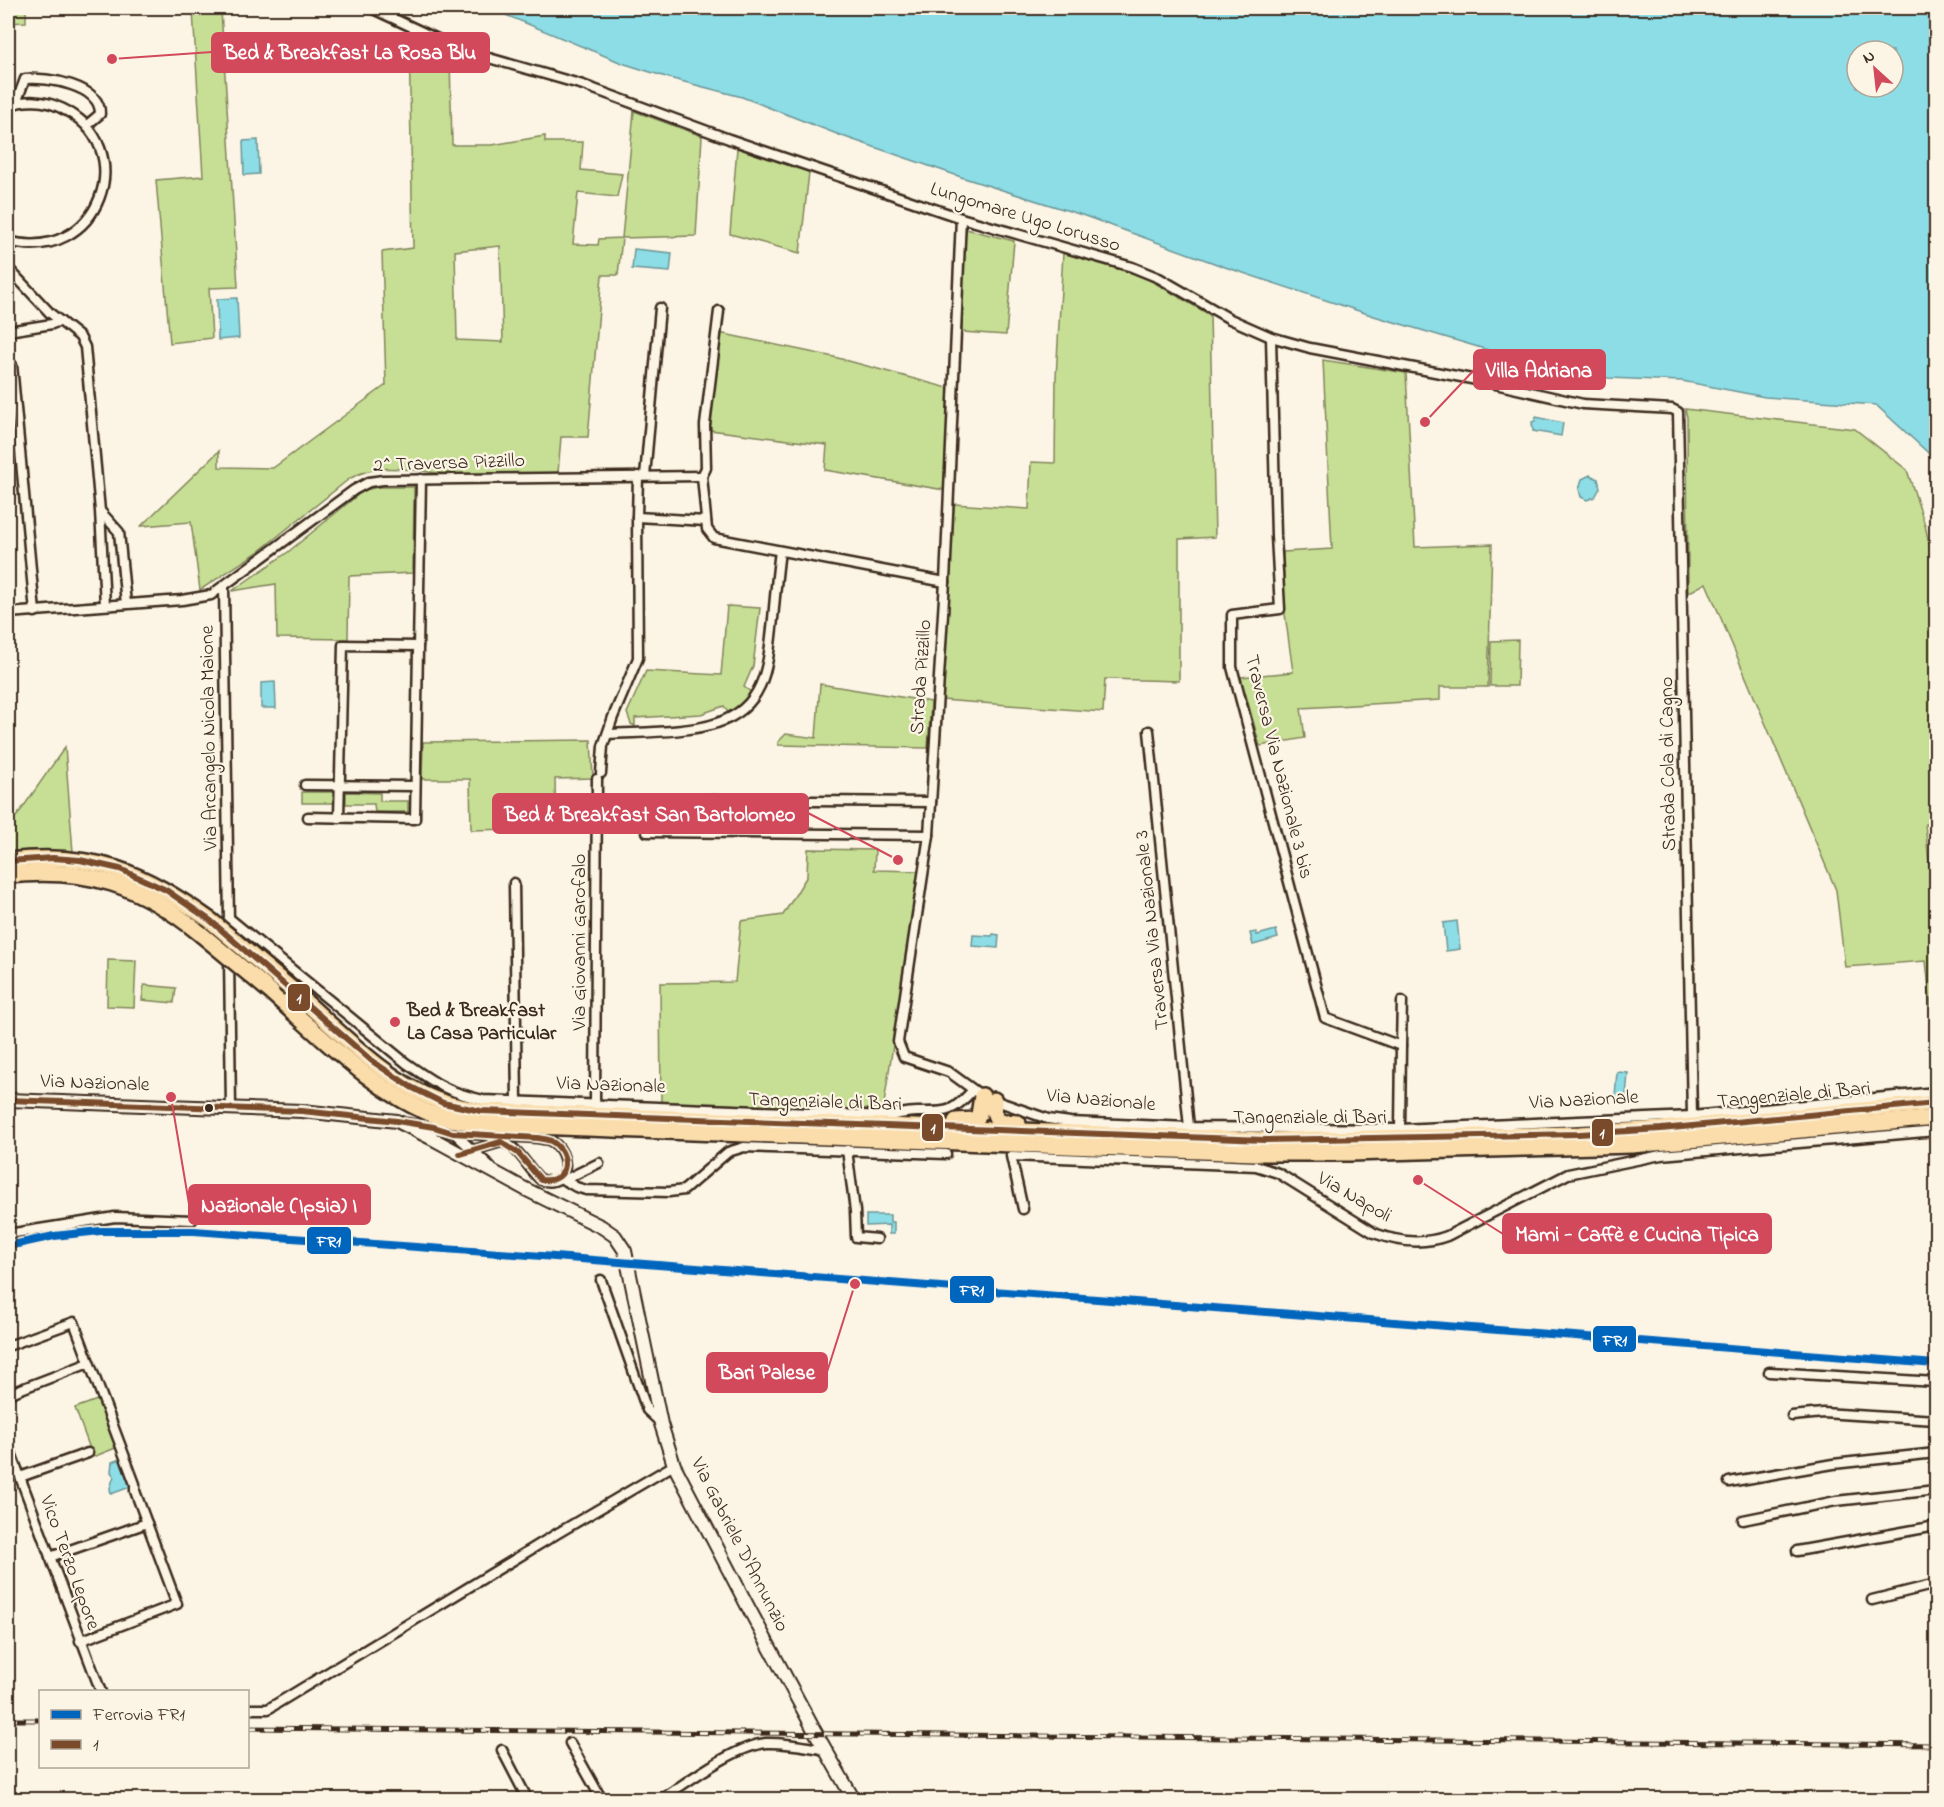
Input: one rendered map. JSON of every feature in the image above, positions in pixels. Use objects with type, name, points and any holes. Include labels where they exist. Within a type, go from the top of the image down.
[{"type":"highway","name":"Tangenziale di Bari","points":[[8,861],[53,858],[80,860],[120,870],[166,890],[212,921],[372,1061],[411,1087],[443,1103],[481,1111],[1266,1140],[1513,1136],[1661,1129],[1936,1103]]},
{"type":"highway","name":"Tangenziale di Bari","points":[[8,875],[57,872],[110,882],[154,900],[201,934],[362,1072],[402,1098],[438,1116],[479,1124],[1254,1153],[1350,1153],[1666,1143],[1936,1118]]},
{"type":"highway","points":[[881,1126],[919,1120],[975,1120],[979,1115],[983,1096]]},
{"type":"highway","points":[[983,1096],[993,1114],[1001,1122],[1023,1124],[1040,1132]]},
{"type":"street","name":"Lungomare Ugo Lorusso","points":[[371,8],[461,50],[583,85],[729,139],[961,218],[1141,271],[1159,278],[1230,319],[1271,337],[1310,348],[1482,381],[1582,404],[1672,409],[1678,412]]},
{"type":"street","points":[[12,104],[25,79],[39,77],[60,81],[90,93],[100,106],[100,114],[87,125]]},
{"type":"street","points":[[8,241],[23,245],[42,245],[61,240],[78,230],[91,215],[100,198],[104,179],[104,160],[97,141],[87,125],[72,112],[54,104],[35,101],[12,104]]},
{"type":"street","name":"Strada Pizzillo","points":[[961,218],[945,582],[929,835],[898,1042],[904,1057],[949,1072],[983,1096]]},
{"type":"street","points":[[8,268],[21,285],[80,337],[85,347],[100,511],[105,605]]},
{"type":"street","points":[[660,308],[637,517],[706,521]]},
{"type":"street","points":[[719,311],[705,425],[706,468],[702,476],[707,529],[714,538],[945,582]]},
{"type":"street","points":[[8,331],[60,321]]},
{"type":"street","name":"Traversa Via Nazionale 3 bis","points":[[1271,337],[1280,609],[1232,615],[1232,667],[1325,1018],[1401,1046]]},
{"type":"street","points":[[12,365],[35,612]]},
{"type":"street","name":"Strada Cola di Cagno","points":[[1678,412],[1692,1116]]},
{"type":"street","name":"2^ Traversa Pizzillo","points":[[224,587],[354,490],[369,482],[421,479],[702,476]]},
{"type":"street","points":[[308,817],[415,819],[421,479]]},
{"type":"street","points":[[100,511],[119,532],[126,604]]},
{"type":"street","name":"Via Giovanni Garofalo","points":[[595,1104],[599,776],[608,734],[638,658],[637,517]]},
{"type":"street","points":[[608,734],[699,728],[730,718],[753,699],[761,686],[769,658],[780,551]]},
{"type":"street","name":"Via Arcangelo Nicola Maione","points":[[8,614],[201,598],[224,587],[231,1108]]},
{"type":"street","points":[[339,818],[343,645],[418,646]]},
{"type":"street","name":"Traversa Via Nazionale 3","points":[[1149,730],[1189,1127]]},
{"type":"street","points":[[305,784],[415,786]]},
{"type":"street","points":[[677,800],[931,802]]},
{"type":"street","points":[[647,832],[929,835]]},
{"type":"street","points":[[514,883],[517,1101]]},
{"type":"street","name":"Via Nazionale","points":[[229,918],[406,1063],[434,1083],[457,1094],[483,1100],[887,1116],[915,1112],[940,1113],[983,1096],[1048,1119],[1070,1122],[1189,1127],[1400,1129],[1692,1116],[1936,1092]]},
{"type":"street","points":[[1400,1129],[1402,1001]]},
{"type":"street","name":"Via Nazionale","points":[[8,1100],[231,1108],[338,1114],[397,1121]]},
{"type":"street","points":[[397,1121],[434,1127],[453,1133],[537,1138],[550,1141],[558,1146],[565,1163],[562,1179]]},
{"type":"street","points":[[397,1121],[500,1176]]},
{"type":"street","name":"Via Napoli","points":[[1023,1209],[1011,1156],[1256,1166],[1278,1173],[1374,1233],[1385,1237],[1420,1242],[1432,1241],[1447,1236],[1568,1174],[1609,1164],[1661,1155],[1936,1131]]},
{"type":"street","points":[[445,1146],[446,1137],[453,1133]]},
{"type":"street","points":[[453,1133],[500,1176]]},
{"type":"street","points":[[460,1154],[501,1142],[508,1143],[541,1180],[554,1181],[599,1163]]},
{"type":"street","points":[[486,1162],[490,1146]]},
{"type":"street","points":[[562,1179],[586,1190],[669,1192],[684,1190],[728,1152],[744,1147],[946,1154]]},
{"type":"street","points":[[847,1150],[856,1237],[877,1239]]},
{"type":"street","name":"Via Gabriele D'Annunzio","points":[[500,1176],[602,1227],[615,1236],[625,1251],[661,1424],[674,1465],[813,1728],[854,1800]]},
{"type":"street","points":[[8,1234],[115,1217],[192,1220]]},
{"type":"street","points":[[601,1280],[647,1410],[661,1424]]},
{"type":"street","points":[[8,1346],[74,1322],[135,1484],[135,1491],[177,1605],[80,1641]]},
{"type":"street","points":[[8,1394],[89,1363]]},
{"type":"street","points":[[1769,1372],[1936,1382]]},
{"type":"street","points":[[1792,1416],[1823,1413],[1936,1420]]},
{"type":"street","name":"Vico Terzo Lepore","points":[[8,1445],[100,1690]]},
{"type":"street","points":[[20,1477],[88,1453]]},
{"type":"street","points":[[1729,1482],[1833,1464],[1936,1453]]},
{"type":"street","points":[[249,1708],[268,1709],[674,1465]]},
{"type":"street","points":[[1743,1520],[1836,1501],[1936,1490]]},
{"type":"street","points":[[50,1557],[147,1523]]},
{"type":"street","points":[[1797,1551],[1936,1526]]},
{"type":"street","points":[[1872,1600],[1936,1584]]},
{"type":"street","points":[[570,1743],[602,1800]]},
{"type":"street","points":[[660,1800],[672,1796],[724,1760],[751,1746],[768,1743],[827,1750]]},
{"type":"street","points":[[502,1750],[528,1800]]},
{"type":"green space","points":[[8,8],[26,8],[26,22],[8,23]]},
{"type":"green space","points":[[221,10],[238,287],[209,288],[212,338],[170,343],[156,180],[203,176],[193,11]]},
{"type":"green space","points":[[409,39],[450,59],[452,145],[492,145],[545,136],[545,142],[583,142],[581,170],[622,174],[617,197],[578,193],[573,244],[598,245],[599,239],[622,238],[618,275],[602,275],[588,437],[561,437],[558,473],[477,475],[386,469],[361,473],[349,479],[258,552],[200,590],[191,522],[141,526],[219,451],[219,467],[273,468],[386,385],[382,252],[413,248]],"holes":[[[500,246],[503,342],[457,340],[455,251]]]},
{"type":"green space","points":[[634,111],[702,136],[696,236],[622,238]]},
{"type":"green space","points":[[737,148],[809,172],[800,253],[730,234]]},
{"type":"green space","points":[[966,229],[1014,241],[1006,335],[962,332],[962,279]]},
{"type":"green space","points":[[1063,253],[1143,276],[1210,315],[1215,537],[1179,539],[1179,681],[1105,679],[1103,712],[942,700],[954,504],[1029,509],[1031,462],[1055,463],[1056,378]]},
{"type":"green space","points":[[719,333],[834,357],[948,388],[945,490],[825,470],[827,445],[710,430]]},
{"type":"green space","points":[[1323,360],[1406,373],[1415,547],[1492,544],[1488,687],[1440,687],[1440,700],[1301,708],[1305,738],[1260,746],[1241,677],[1293,672],[1285,614],[1283,552],[1332,549]]},
{"type":"green space","points":[[1685,409],[1855,429],[1907,470],[1925,525],[1936,575],[1936,826],[1925,824],[1930,871],[1936,872],[1936,1055],[1926,961],[1845,967],[1836,890],[1706,583],[1688,593],[1687,417]]},
{"type":"green space","points":[[378,487],[414,487],[413,573],[349,576],[348,639],[277,638],[276,584],[232,591],[288,552],[359,494]]},
{"type":"green space","points":[[727,606],[760,608],[753,666],[744,687],[751,692],[742,703],[728,713],[724,706],[701,714],[635,718],[635,726],[631,724],[627,713],[646,671],[721,675]]},
{"type":"green space","points":[[1518,640],[1517,686],[1490,686],[1491,641]]},
{"type":"green space","points":[[820,684],[931,702],[928,748],[778,745],[786,734],[816,738]]},
{"type":"green space","points":[[591,740],[593,778],[555,779],[556,828],[471,830],[470,779],[422,779],[423,742]]},
{"type":"green space","points":[[65,747],[73,852],[33,850],[8,852],[8,815],[17,816]]},
{"type":"green space","points":[[302,792],[333,792],[333,803],[302,803]]},
{"type":"green space","points":[[346,792],[380,793],[380,801],[408,801],[408,812],[375,812],[374,804],[346,804]]},
{"type":"green space","points":[[808,849],[875,850],[874,870],[920,871],[883,1110],[661,1102],[660,983],[735,982],[741,921],[783,915],[807,876]]},
{"type":"green space","points":[[108,960],[136,961],[134,1007],[107,1006]]},
{"type":"green space","points":[[144,985],[176,988],[174,1003],[142,1000]]},
{"type":"green space","points":[[100,1399],[118,1447],[93,1457],[75,1408]]},
{"type":"water","points":[[489,8],[1936,8],[1936,460],[1876,405],[1765,397],[1682,381],[1608,378],[1525,361],[1374,316],[1225,267],[1082,215],[842,136],[742,97],[622,63]]},
{"type":"water","points":[[258,140],[259,174],[244,175],[243,141]]},
{"type":"water","points":[[634,249],[672,253],[670,272],[632,269]]},
{"type":"water","points":[[237,298],[239,338],[218,340],[217,299]]},
{"type":"water","points":[[1536,417],[1563,423],[1561,436],[1533,431],[1532,422]]},
{"type":"water","points":[[1590,475],[1598,479],[1600,488],[1595,497],[1587,500],[1581,497],[1579,489],[1582,479]]},
{"type":"water","points":[[275,682],[276,708],[261,708],[261,683]]},
{"type":"water","points":[[1457,921],[1460,949],[1446,951],[1443,923]]},
{"type":"water","points":[[1276,930],[1278,938],[1253,945],[1250,933],[1256,932],[1257,935]]},
{"type":"water","points":[[993,934],[999,935],[998,948],[972,946],[973,935],[992,936]]},
{"type":"water","points":[[1617,1072],[1628,1073],[1626,1096],[1615,1096]]},
{"type":"water","points":[[866,1215],[890,1215],[890,1222],[894,1222],[894,1234],[889,1234],[889,1225],[866,1226]]},
{"type":"water","points":[[120,1459],[130,1487],[111,1494],[110,1488],[114,1476],[111,1472],[112,1462]]},
{"type":"railway","points":[[8,1720],[39,1720]]},
{"type":"railway","points":[[249,1728],[1936,1745]]},
{"type":"rail line","name":"FR1","points":[[8,1246],[54,1236],[100,1231],[194,1231],[1936,1364]]},
{"type":"transit line","name":"1","points":[[8,861],[53,858],[80,860],[120,869],[166,890],[211,921],[372,1061],[411,1087],[443,1103],[481,1111],[1265,1140],[1579,1134],[1661,1129],[1936,1103]]},
{"type":"transit line","name":"1","points":[[8,1100],[302,1111],[397,1121],[434,1127],[453,1133],[548,1140],[558,1146],[565,1160],[565,1166],[558,1177],[541,1180],[518,1153],[501,1142],[460,1154]]},
{"type":"place","name":"Bed & Breakfast La Rosa Blu","points":[[112,59]]},
{"type":"place","name":"Villa Adriana","points":[[1425,422]]},
{"type":"place","name":"Bed & Breakfast San Bartolomeo","points":[[898,860]]},
{"type":"place","name":"Bed & Breakfast La Casa Particular","points":[[395,1022]]},
{"type":"place","name":"Nazionale (Ipsia) I","points":[[171,1097]]},
{"type":"place","name":"Mami - Caffè e Cucina Tipica","points":[[1418,1180]]},
{"type":"place","name":"Bari Palese","points":[[855,1284]]}]
